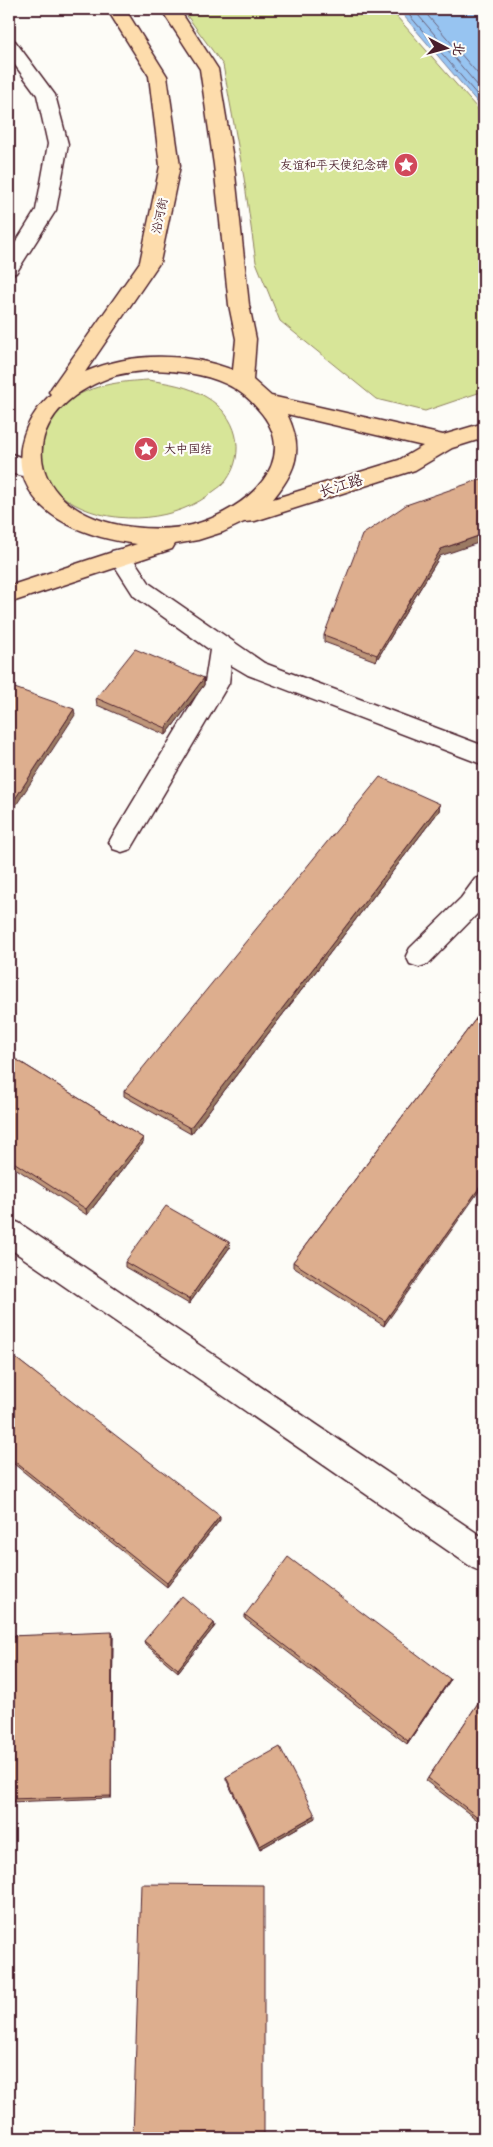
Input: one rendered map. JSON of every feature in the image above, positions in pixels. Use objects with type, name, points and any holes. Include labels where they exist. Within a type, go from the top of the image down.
[{"type":"main road","name":"沿河街","points":[[51,405],[150,262],[170,166],[158,76],[116,9]]},
{"type":"main road","points":[[170,9],[209,70],[226,178],[239,305],[246,338],[242,383]]},
{"type":"main road","points":[[9,455],[51,405],[66,391],[84,380],[128,366],[168,364],[200,367],[242,383],[266,402],[276,414],[282,428],[285,456],[282,470],[264,497],[234,519],[213,528],[189,534],[9,595]]},
{"type":"main road","points":[[266,402],[444,443]]},
{"type":"main road","points":[[51,405],[39,420],[33,436],[30,453],[33,470],[40,486],[52,502],[69,515],[89,525],[113,533],[137,537],[164,537],[189,534]]},
{"type":"main road","name":"长江路","points":[[234,519],[407,465],[444,443],[484,430]]},
{"type":"street","points":[[9,45],[46,95],[58,144],[46,210],[9,268]]},
{"type":"street","points":[[9,461],[33,470]]},
{"type":"street","points":[[9,466],[33,470]]},
{"type":"street","points":[[120,557],[142,590],[222,647],[256,668],[484,756]]},
{"type":"street","points":[[122,842],[217,683],[222,647]]},
{"type":"street","points":[[419,956],[470,905],[484,886]]},
{"type":"street","points":[[9,1232],[484,1557]]},
{"type":"green space","points":[[182,9],[390,9],[484,116],[484,391],[425,411],[376,399],[280,321],[256,262],[244,178],[223,65]]},
{"type":"green space","points":[[148,380],[193,390],[217,405],[225,414],[231,424],[237,446],[236,458],[226,481],[199,501],[183,509],[146,517],[127,518],[109,516],[91,511],[69,501],[53,488],[41,471],[40,460],[44,427],[49,418],[64,404],[86,391],[110,384]]},
{"type":"water","points":[[398,9],[484,9],[484,110]]},
{"type":"building","points":[[484,478],[484,534],[441,549],[377,655],[324,635],[362,535],[406,505]]},
{"type":"building","points":[[135,649],[204,678],[166,728],[96,698]]},
{"type":"building","points":[[9,686],[74,709],[9,808]]},
{"type":"building","points":[[380,777],[440,804],[190,1128],[124,1091]]},
{"type":"building","points":[[484,1008],[484,1181],[385,1321],[293,1262]]},
{"type":"building","points":[[9,1055],[143,1138],[86,1209],[9,1159]]},
{"type":"building","points":[[166,1206],[229,1242],[189,1299],[125,1262]]},
{"type":"building","points":[[9,1353],[220,1516],[167,1583],[9,1457]]},
{"type":"building","points":[[288,1557],[450,1679],[408,1741],[245,1615]]},
{"type":"building","points":[[182,1596],[214,1623],[178,1669],[144,1641]]},
{"type":"building","points":[[112,1632],[111,1796],[9,1799],[9,1636]]},
{"type":"building","points":[[484,1694],[484,1822],[428,1778]]},
{"type":"building","points":[[280,1747],[315,1815],[260,1846],[226,1777]]},
{"type":"building","points":[[141,1884],[264,1885],[264,2138],[133,2138]]},
{"type":"place","name":"友谊和平天使纪念碑","points":[[406,165]]},
{"type":"place","name":"大中国结","points":[[146,449]]}]
